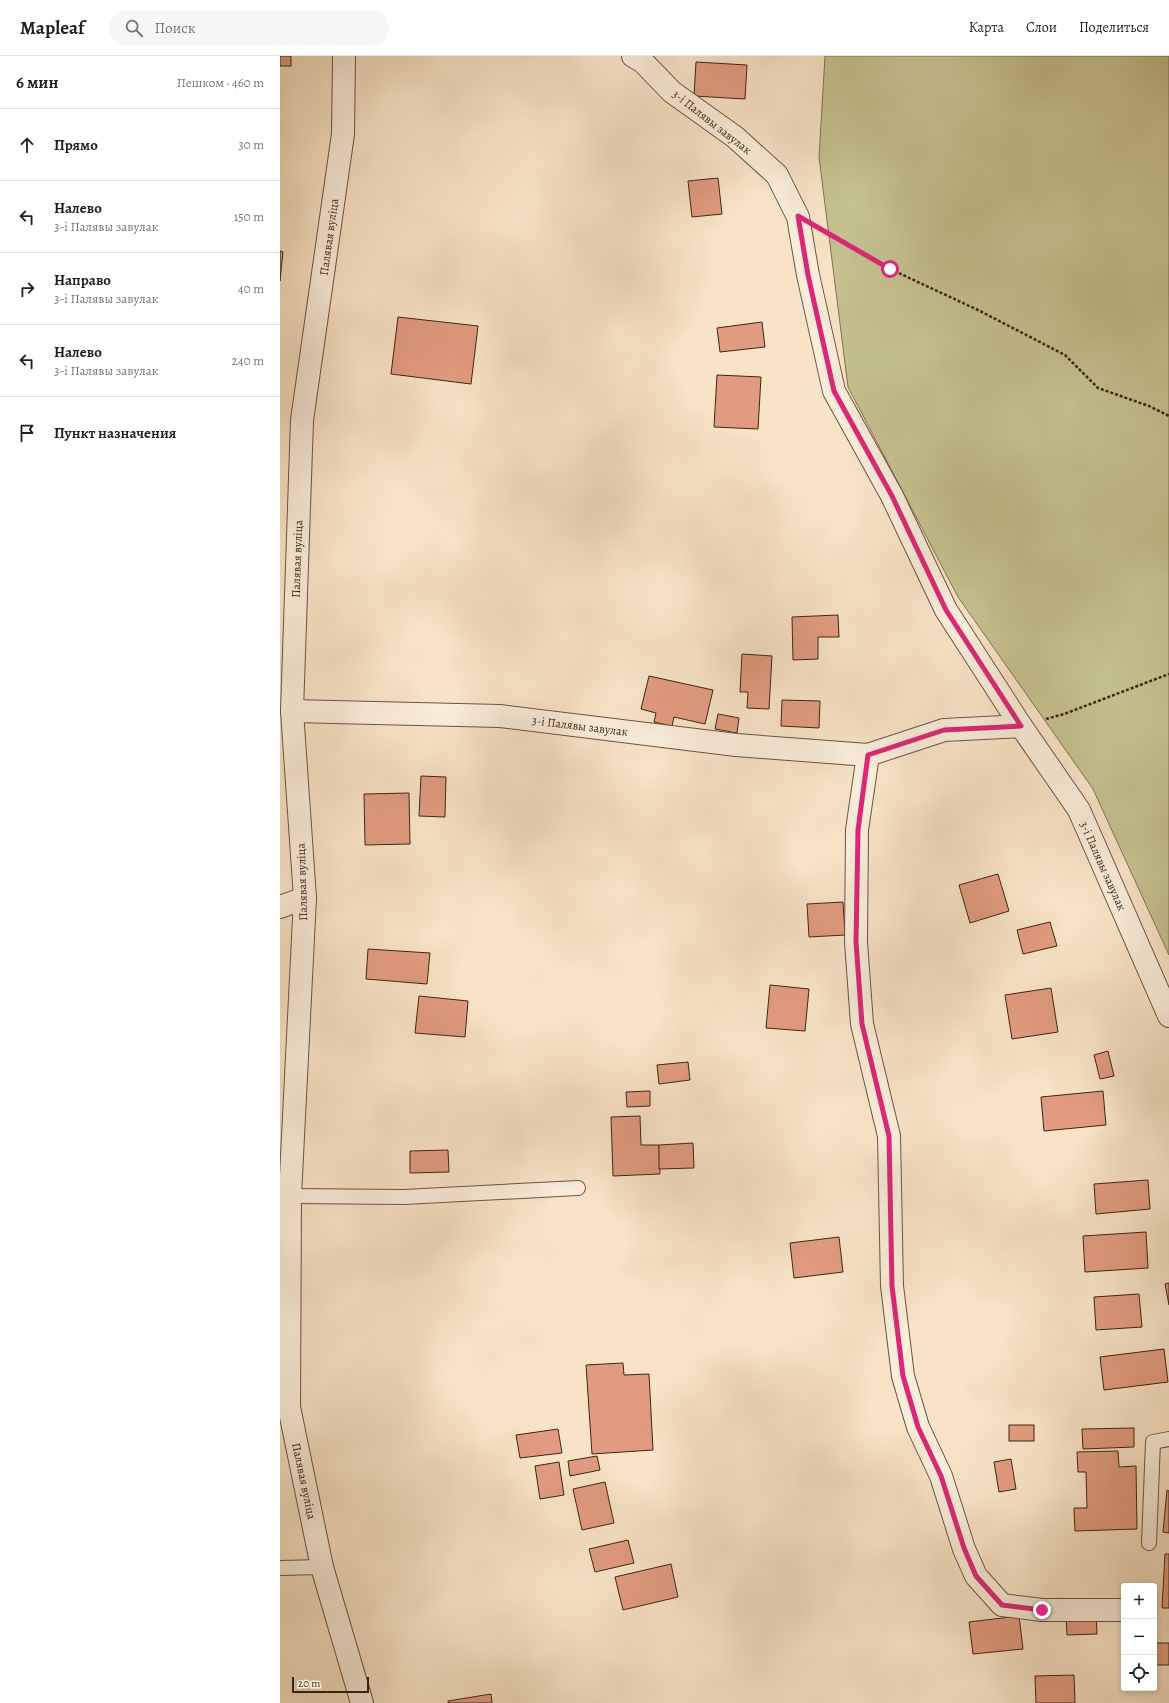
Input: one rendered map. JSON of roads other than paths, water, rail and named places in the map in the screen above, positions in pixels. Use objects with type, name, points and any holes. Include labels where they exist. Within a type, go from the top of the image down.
[{"type":"street","name":"Палявая вуліца","points":[[344,56],[343,134],[302,420],[292,711],[305,898],[290,1196],[289,1407],[322,1567],[362,1703]]},
{"type":"street","name":"3-і Палявы завулак","points":[[639,58],[672,92],[735,137],[777,175],[798,216],[808,275],[834,391],[892,496],[946,610],[1021,726],[1079,810],[1169,1016]]},
{"type":"street","name":"3-і Палявы завулак","points":[[292,711],[500,716],[736,745],[868,755],[944,730],[1021,726]]},
{"type":"street","points":[[868,755],[858,830],[856,942],[862,1024],[889,1136],[892,1286],[903,1376],[918,1427],[941,1476],[964,1548],[976,1576],[1002,1605],[1042,1610],[1121,1610]]},
{"type":"street","points":[[280,907],[305,898]]},
{"type":"lane","points":[[290,1196],[404,1198],[578,1188]]},
{"type":"lane","points":[[1149,1543],[1153,1442],[1169,1439]]},
{"type":"lane","points":[[280,1568],[322,1567]]}]
